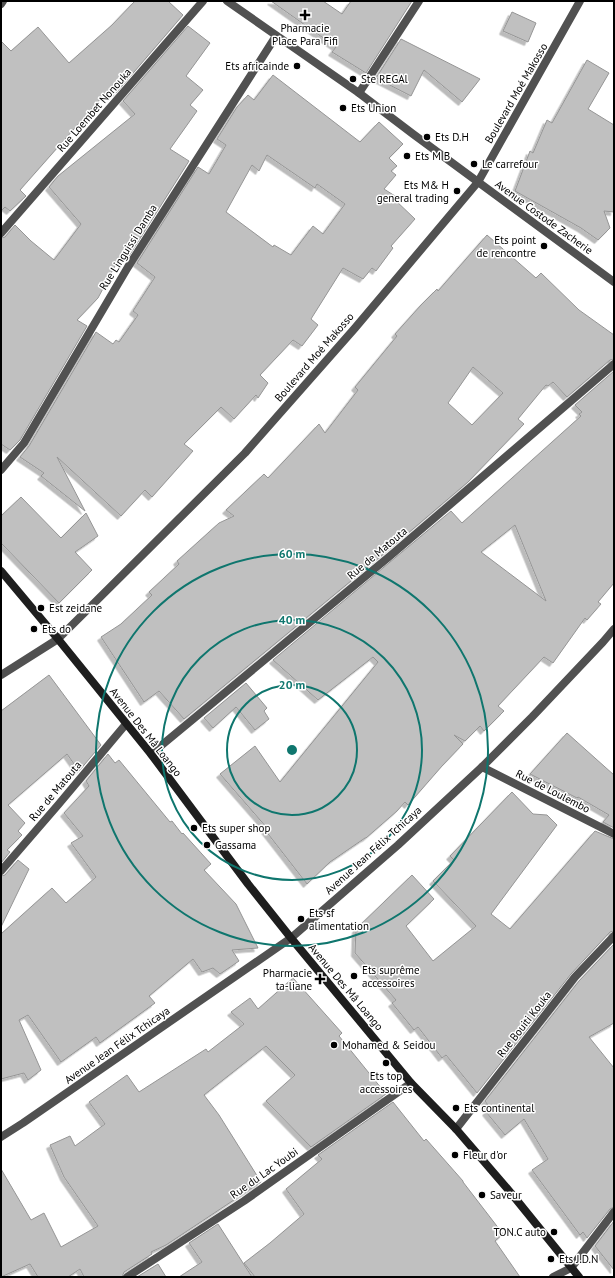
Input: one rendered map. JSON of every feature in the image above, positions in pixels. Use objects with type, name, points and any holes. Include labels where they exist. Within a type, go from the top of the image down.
[{"type":"main road","name":"Avenue Des Mâ Loango","points":[[1,571],[58,638],[151,754],[248,884],[291,938],[411,1083],[456,1129],[579,1277]]},
{"type":"street","points":[[1,4],[4,1]]},
{"type":"street","name":"Rue Loembet Nonouka","points":[[1,234],[204,1]]},
{"type":"street","name":"Avenue Costode Zacherie","points":[[227,1],[359,93],[614,282]]},
{"type":"street","points":[[359,93],[419,1]]},
{"type":"street","name":"Boulevard Moé Makosso","points":[[1,675],[58,638],[245,453],[355,328],[478,182],[580,1]]},
{"type":"street","name":"Rue Linguissi Damba","points":[[1,470],[24,443],[128,267],[276,36]]},
{"type":"street","name":"Rue de Matouta","points":[[151,754],[390,556],[614,364]]},
{"type":"street","name":"Avenue Jean Félix Tchicaya","points":[[1,1137],[291,938],[398,845],[482,767],[538,711],[614,629]]},
{"type":"street","name":"Rue de Matouta","points":[[1,871],[126,724]]},
{"type":"street","name":"Rue de Loulembo","points":[[482,767],[614,834]]},
{"type":"street","name":"Rue Bouiti Kouka","points":[[456,1129],[575,977],[614,936]]},
{"type":"street","name":"Rue du Lac Youbi","points":[[127,1277],[244,1201],[411,1083]]},
{"type":"street","points":[[553,1277],[571,1268],[614,1212]]},
{"type":"building","points":[[135,1],[168,1],[183,15],[116,93],[111,87],[20,190],[26,196],[10,211],[5,207],[1,211],[1,41],[11,51],[38,27],[69,63],[112,25]]},
{"type":"building","points":[[271,1],[323,1],[342,14],[351,1],[412,1],[366,73],[332,52],[336,47]]},
{"type":"building","points":[[512,12],[536,23],[528,42],[503,31]]},
{"type":"building","points":[[188,26],[210,43],[186,76],[203,90],[190,105],[197,111],[170,149],[189,161],[129,256],[123,251],[98,298],[77,320],[87,326],[20,440],[10,450],[1,444],[1,238],[5,237],[15,225],[31,241],[54,260],[81,224],[49,187],[58,176],[135,114],[123,101]]},
{"type":"building","points":[[401,39],[480,79],[462,102],[424,70],[411,96],[376,78]]},
{"type":"building","points":[[587,60],[609,73],[588,109],[614,125],[614,212],[604,211],[610,228],[598,240],[581,228],[515,191],[530,151],[533,153],[547,120],[552,123]]},
{"type":"building","points":[[273,75],[360,142],[379,122],[403,144],[389,158],[397,166],[391,171],[396,175],[384,189],[395,196],[393,198],[415,219],[391,246],[393,248],[376,271],[372,268],[363,279],[343,268],[311,319],[318,325],[302,346],[293,340],[260,375],[268,383],[258,398],[256,395],[234,419],[221,407],[184,444],[193,451],[152,497],[145,490],[121,516],[57,457],[85,511],[41,476],[44,473],[20,457],[29,446],[96,332],[113,344],[116,340],[119,342],[138,315],[133,311],[155,277],[137,263],[198,167],[209,174],[226,145],[217,139],[237,107],[248,95],[254,100]],"holes":[[[267,155],[315,188],[317,184],[345,204],[323,234],[313,226],[291,255],[274,245],[273,247],[226,212],[252,165],[259,171]]]},
{"type":"building","points":[[487,235],[536,278],[541,273],[579,310],[614,335],[614,359],[610,360],[567,397],[553,382],[548,386],[546,385],[518,419],[524,424],[468,482],[386,552],[184,719],[159,691],[144,702],[101,637],[121,624],[152,595],[149,592],[179,564],[177,561],[219,523],[234,516],[226,510],[264,474],[268,478],[319,424],[325,433],[358,390],[355,387],[397,336],[395,334],[437,289],[438,291]],"holes":[[[473,367],[503,393],[472,425],[448,403]]]},
{"type":"building","points":[[614,371],[614,583],[598,602],[601,604],[587,620],[585,618],[553,663],[544,657],[498,706],[504,711],[484,731],[480,726],[465,741],[454,735],[463,744],[408,805],[405,802],[366,838],[330,862],[307,884],[265,830],[267,828],[220,774],[255,746],[280,782],[378,662],[373,657],[318,700],[273,660],[451,511],[462,523],[581,416],[579,414],[582,412],[575,405]],"holes":[[[515,525],[546,601],[481,552]]]},
{"type":"building","points":[[21,497],[61,538],[86,513],[98,536],[75,552],[92,570],[59,603],[1,543],[1,516]]},
{"type":"building","points":[[49,675],[101,745],[79,771],[67,754],[8,805],[25,823],[18,831],[22,835],[7,850],[10,852],[1,863],[1,711]]},
{"type":"building","points":[[246,683],[267,708],[264,711],[269,719],[255,730],[236,707],[213,728],[204,718]]},
{"type":"building","points":[[567,733],[614,775],[614,828],[603,822],[609,815],[578,797],[577,798],[530,774]]},
{"type":"building","points":[[108,754],[115,763],[119,760],[170,822],[172,821],[182,834],[183,833],[211,864],[204,870],[236,904],[258,948],[232,950],[239,961],[220,974],[213,968],[202,972],[193,959],[149,996],[155,1003],[100,1043],[96,1037],[61,1062],[28,1015],[19,1020],[41,1070],[28,1080],[24,1073],[1,1079],[1,934],[52,888],[66,903],[96,877],[71,843],[83,836],[64,813],[89,786],[86,781]]},
{"type":"building","points":[[512,792],[533,814],[547,815],[557,825],[491,914],[510,929],[595,831],[614,839],[614,931],[610,932],[571,974],[477,1093],[446,1055],[442,1058],[418,1027],[414,1030],[392,1003],[396,1000],[355,953],[356,929],[412,875],[434,899],[406,926],[433,961],[476,926],[433,881],[454,860],[450,856]]},
{"type":"building","points":[[18,860],[29,869],[1,927],[1,876],[5,875]]},
{"type":"building","points":[[614,944],[614,1023],[589,1037],[614,1068],[614,1207],[610,1209],[587,1238],[583,1232],[580,1235],[532,1170],[548,1159],[524,1119],[505,1135],[486,1112],[490,1108],[485,1101],[579,981]]},
{"type":"building","points":[[293,978],[342,1033],[339,1036],[386,1094],[311,1147],[266,1101],[295,1075],[266,1046],[204,1095],[219,1115],[261,1182],[166,1245],[151,1252],[152,1254],[124,1272],[122,1277],[84,1277],[80,1269],[68,1277],[38,1277],[30,1264],[1,1277],[1,1169],[31,1220],[44,1213],[61,1247],[98,1226],[64,1177],[50,1145],[70,1136],[75,1146],[105,1124],[89,1102],[127,1075],[139,1092],[206,1049],[208,1052],[244,1024],[231,1012],[250,998],[258,1009]]},
{"type":"building","points":[[393,1102],[424,1141],[426,1139],[463,1181],[503,1234],[495,1241],[520,1277],[255,1277],[244,1263],[304,1214],[286,1189],[322,1159],[318,1155]]},
{"type":"building","points":[[614,1221],[614,1270],[595,1246]]},
{"type":"building","points":[[218,1224],[252,1277],[179,1277],[202,1262],[189,1243]]},
{"type":"building","points":[[158,1264],[166,1277],[137,1277]]},
{"type":"place","name":"Pharmacie Place Para Fifi","points":[[305,15]]},
{"type":"place","name":"Ets africainde","points":[[297,66]]},
{"type":"place","name":"Ste REGAl","points":[[353,79]]},
{"type":"place","name":"Ets Union","points":[[343,108]]},
{"type":"place","name":"Ets D.H","points":[[427,137]]},
{"type":"place","name":"Ets M B","points":[[407,156]]},
{"type":"place","name":"Le carrefour","points":[[474,164]]},
{"type":"place","name":"Ets M& H general trading","points":[[457,191]]},
{"type":"place","name":"Ets point de rencontre","points":[[544,246]]},
{"type":"place","name":"Est zeidane","points":[[41,608]]},
{"type":"place","name":"Ets do","points":[[34,629]]},
{"type":"place","name":"Ets super shop","points":[[194,828]]},
{"type":"place","name":"Gassama","points":[[207,845]]},
{"type":"place","name":"Ets sf alimentation","points":[[301,919]]},
{"type":"place","name":"Ets suprême accessoires","points":[[354,976]]},
{"type":"place","name":"Pharmacie ta-liane","points":[[320,979]]},
{"type":"place","name":"Mohamed & Seidou","points":[[334,1045]]},
{"type":"place","name":"Ets top accessoires","points":[[386,1063]]},
{"type":"place","name":"Ets continental","points":[[456,1108]]},
{"type":"place","name":"Fleur d'or","points":[[455,1155]]},
{"type":"place","name":"Saveur","points":[[482,1195]]},
{"type":"place","name":"TON.C auto","points":[[554,1232]]},
{"type":"place","name":"Ets J.D.N","points":[[551,1259]]}]
